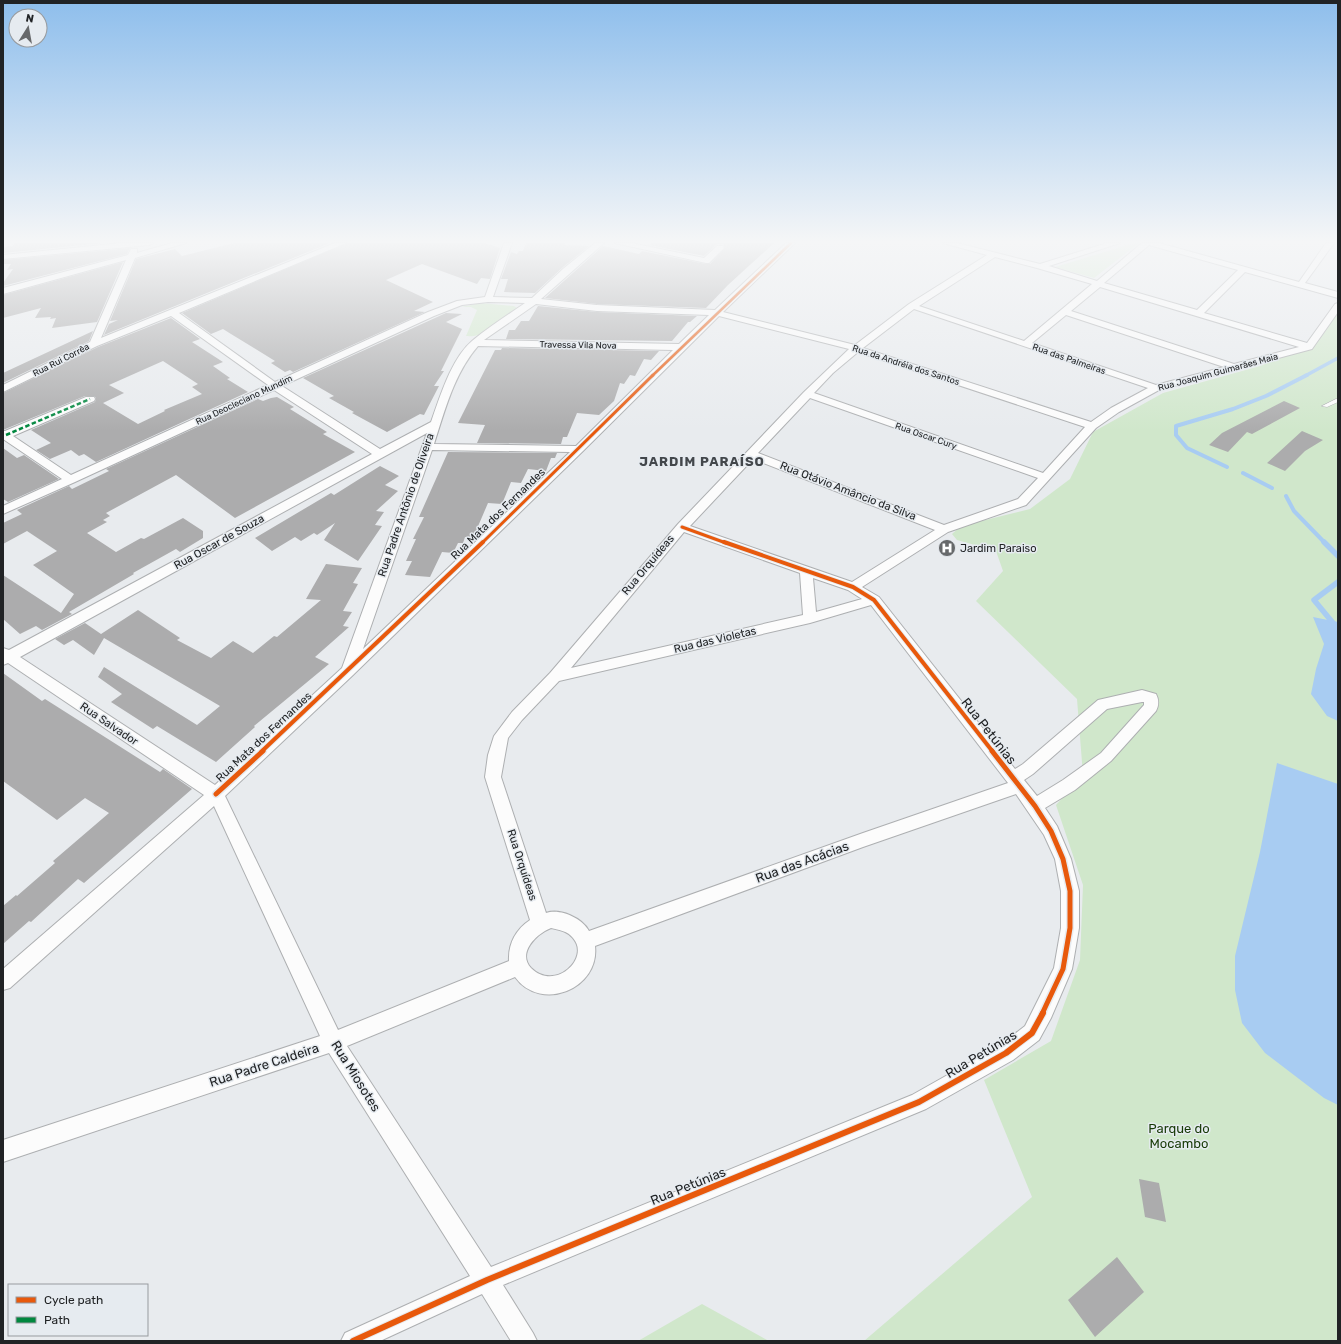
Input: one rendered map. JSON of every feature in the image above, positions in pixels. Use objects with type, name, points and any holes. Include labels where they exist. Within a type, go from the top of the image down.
[{"type":"street","points":[[94,344],[110,306]]},
{"type":"street","name":"Rua Rui Corrêa","points":[[3,389],[94,344],[187,306]]},
{"type":"street","name":"Rua Deocleciano Mundim","points":[[3,510],[451,306]]},
{"type":"street","name":"Rua Padre Antônio de Oliveira","points":[[348,671],[435,424],[453,378],[467,350],[527,306]]},
{"type":"street","name":"Rua da Andréia dos Santos","points":[[576,306],[597,308],[717,313],[855,348],[1092,426]]},
{"type":"street","name":"Rua Mata dos Fernandes","points":[[3,981],[216,794],[348,671],[725,306]]},
{"type":"street","name":"Rua das Palmeiras","points":[[912,306],[1156,388]]},
{"type":"street","name":"Rua Orquídeas","points":[[540,923],[494,777],[496,754],[501,736],[517,716],[555,677],[682,527],[807,394],[855,348],[912,306]]},
{"type":"street","points":[[1026,344],[1072,306]]},
{"type":"street","points":[[1175,306],[1310,347],[1338,306]]},
{"type":"street","points":[[1199,313],[1206,306]]},
{"type":"street","points":[[172,312],[275,386],[380,454]]},
{"type":"street","points":[[1064,312],[1234,368]]},
{"type":"street","name":"Travessa Vila Nova","points":[[475,343],[681,347]]},
{"type":"street","name":"Rua Joaquim Guimarães Maia","points":[[853,587],[944,529],[1022,502],[1092,426],[1115,410],[1156,388],[1310,347]]},
{"type":"street","name":"Rua Oscar Cury","points":[[807,394],[1045,477]]},
{"type":"street","points":[[4,434],[90,399]]},
{"type":"street","name":"Rua Oscar de Souza","points":[[5,656],[435,424]]},
{"type":"street","points":[[4,434],[71,480]]},
{"type":"street","points":[[427,447],[579,448]]},
{"type":"street","name":"Rua Otávio Amâncio da Silva","points":[[751,454],[944,529]]},
{"type":"street","name":"Rua Petúnias","points":[[353,1341],[487,1280],[919,1102],[1006,1053],[1032,1033],[1063,969],[1070,928],[1070,891],[1063,859],[1051,831],[1017,782],[874,600],[853,587],[682,527]]},
{"type":"street","points":[[806,570],[810,618]]},
{"type":"street","name":"Rua das Violetas","points":[[555,677],[810,618],[874,600]]},
{"type":"street","name":"Rua Salvador","points":[[5,656],[216,794]]},
{"type":"street","name":"Rua das Acácias","points":[[586,941],[1017,782],[1034,764],[1103,704],[1142,696],[1151,698],[1150,707],[1106,757],[1069,784],[1035,806]]},
{"type":"street","name":"Rua Miosotes","points":[[216,794],[333,1042],[525,1341]]},
{"type":"street","points":[[551,920],[562,920],[573,924],[581,931],[586,941],[586,958],[578,974],[557,986],[545,986],[534,983],[525,976],[519,966],[518,956],[524,936],[531,928],[540,923],[551,920]]},
{"type":"street","name":"Rua Padre Caldeira","points":[[3,1151],[333,1042],[519,966]]},
{"type":"lane","points":[[1325,406],[1338,400]]},
{"type":"green space","points":[[511,306],[517,308],[487,331],[474,336],[466,336],[477,310],[471,307],[461,307]]},
{"type":"green space","name":"Parque do Mocambo","points":[[1338,306],[1338,1341],[864,1341],[1032,1197],[984,1080],[1051,1041],[1080,960],[1083,885],[1056,805],[1083,775],[1077,699],[976,601],[1003,571],[996,551],[957,540],[952,534],[961,526],[1030,509],[1070,479],[1093,432],[1163,393],[1260,366],[1309,347]]},
{"type":"green space","points":[[702,1304],[769,1341],[638,1341]]},
{"type":"water","points":[[1313,617],[1338,622],[1338,721],[1327,716],[1311,694],[1316,669],[1324,644]]},
{"type":"water","points":[[1277,763],[1338,784],[1338,1105],[1324,1098],[1265,1053],[1242,1023],[1235,990],[1235,956],[1260,852]]},
{"type":"building","points":[[3,306],[104,306],[97,322],[52,328],[56,318],[35,318],[41,308],[3,318]]},
{"type":"building","points":[[116,306],[176,306],[104,335],[109,324],[118,320],[110,321]]},
{"type":"building","points":[[199,306],[425,306],[414,311],[425,312],[293,372],[290,370],[285,372],[271,363],[275,361],[223,329],[211,334],[182,313]]},
{"type":"building","points":[[538,306],[597,312],[697,316],[688,322],[672,341],[506,339],[509,330],[515,330],[521,321],[529,321]]},
{"type":"building","points":[[644,306],[708,306],[706,308]]},
{"type":"building","points":[[446,313],[462,314],[446,322],[462,329],[441,371],[444,371],[434,386],[439,386],[424,415],[420,414],[387,432],[352,413],[354,412],[329,398],[334,396],[303,378]]},
{"type":"building","points":[[171,318],[200,339],[192,342],[223,362],[213,366],[230,378],[227,379],[248,392],[96,462],[84,454],[79,456],[71,450],[50,459],[36,450],[51,443],[31,430],[95,402],[96,398],[94,396],[85,396],[3,430],[3,393],[98,347]],"holes":[[[163,361],[198,384],[192,387],[202,394],[164,410],[165,411],[138,424],[103,403],[124,393],[109,385]]]},
{"type":"building","points":[[93,331],[89,341],[3,383],[3,373]]},
{"type":"building","points":[[502,348],[659,351],[651,360],[644,359],[635,376],[630,375],[624,384],[620,383],[614,401],[599,415],[577,413],[567,437],[563,437],[561,444],[477,443],[485,425],[458,423],[495,350],[501,350]]},
{"type":"building","points":[[277,397],[294,407],[290,409],[327,432],[323,434],[355,452],[235,518],[176,475],[106,513],[110,516],[103,520],[107,522],[87,533],[116,552],[183,518],[203,531],[203,538],[180,552],[176,549],[133,573],[134,574],[69,612],[72,614],[42,630],[36,626],[20,634],[3,619],[3,575],[61,613],[74,594],[33,565],[57,551],[27,531],[3,544],[3,523],[22,514],[17,510],[69,486],[72,489],[109,471],[106,469],[258,399],[263,401]]},
{"type":"building","points":[[1284,401],[1300,408],[1252,434],[1247,432],[1228,452],[1209,445],[1222,433]]},
{"type":"building","points":[[1302,431],[1323,440],[1305,451],[1285,471],[1267,463]]},
{"type":"building","points":[[3,448],[17,458],[24,455],[59,479],[8,502],[3,499]]},
{"type":"building","points":[[448,452],[557,453],[555,458],[551,458],[546,471],[528,469],[521,483],[511,482],[502,504],[488,503],[473,538],[465,537],[463,543],[458,543],[453,553],[442,552],[430,577],[405,575],[412,561],[406,561],[416,539],[413,539],[424,517],[419,517]]},
{"type":"building","points":[[380,466],[399,476],[385,485],[398,491],[376,511],[384,512],[375,525],[382,526],[358,561],[324,540],[335,523],[317,535],[314,533],[301,541],[295,537],[272,551],[255,538],[331,493],[334,495]]},
{"type":"building","points":[[326,564],[362,568],[353,583],[358,584],[343,611],[352,612],[343,626],[349,627],[315,657],[329,664],[254,726],[255,727],[216,762],[157,726],[153,729],[111,702],[122,694],[98,677],[104,667],[197,725],[220,706],[104,638],[94,655],[73,640],[64,645],[55,639],[85,623],[101,634],[138,610],[180,638],[177,640],[211,658],[233,641],[253,653],[274,636],[277,637],[321,600],[306,599]]},
{"type":"building","points":[[3,673],[42,701],[45,699],[160,772],[163,769],[192,789],[84,883],[78,879],[31,922],[29,921],[3,944],[3,906],[16,895],[17,896],[55,863],[53,861],[109,813],[85,798],[57,820],[3,781]]},
{"type":"building","points":[[1139,1179],[1159,1183],[1166,1222],[1145,1217]]},
{"type":"building","points":[[1117,1257],[1144,1292],[1095,1337],[1068,1300]]},
{"type":"waterway","points":[[1305,376],[1338,358]]},
{"type":"waterway","points":[[1227,467],[1187,448],[1176,435],[1176,426],[1233,409],[1266,396],[1307,375]]},
{"type":"waterway","points":[[1243,473],[1272,488]]},
{"type":"waterway","points":[[1286,496],[1294,511],[1325,543]]},
{"type":"waterway","points":[[1325,543],[1338,556]]},
{"type":"waterway","points":[[1338,582],[1314,600],[1338,629]]},
{"type":"marked path","points":[[6,435],[90,399]]},
{"type":"cycle path","points":[[216,794],[348,671],[579,449],[725,306]]},
{"type":"cycle path","points":[[353,1341],[487,1280],[919,1102],[1006,1053],[1032,1033],[1044,1011],[1063,969],[1070,928],[1070,891],[1063,859],[1051,831],[1035,806],[874,600],[853,587],[682,527]]},
{"type":"place","name":"Jardim Paraiso","points":[[947,548]]},
{"type":"district","name":"JARDIM PARAÍSO","points":[[702,461]]}]
